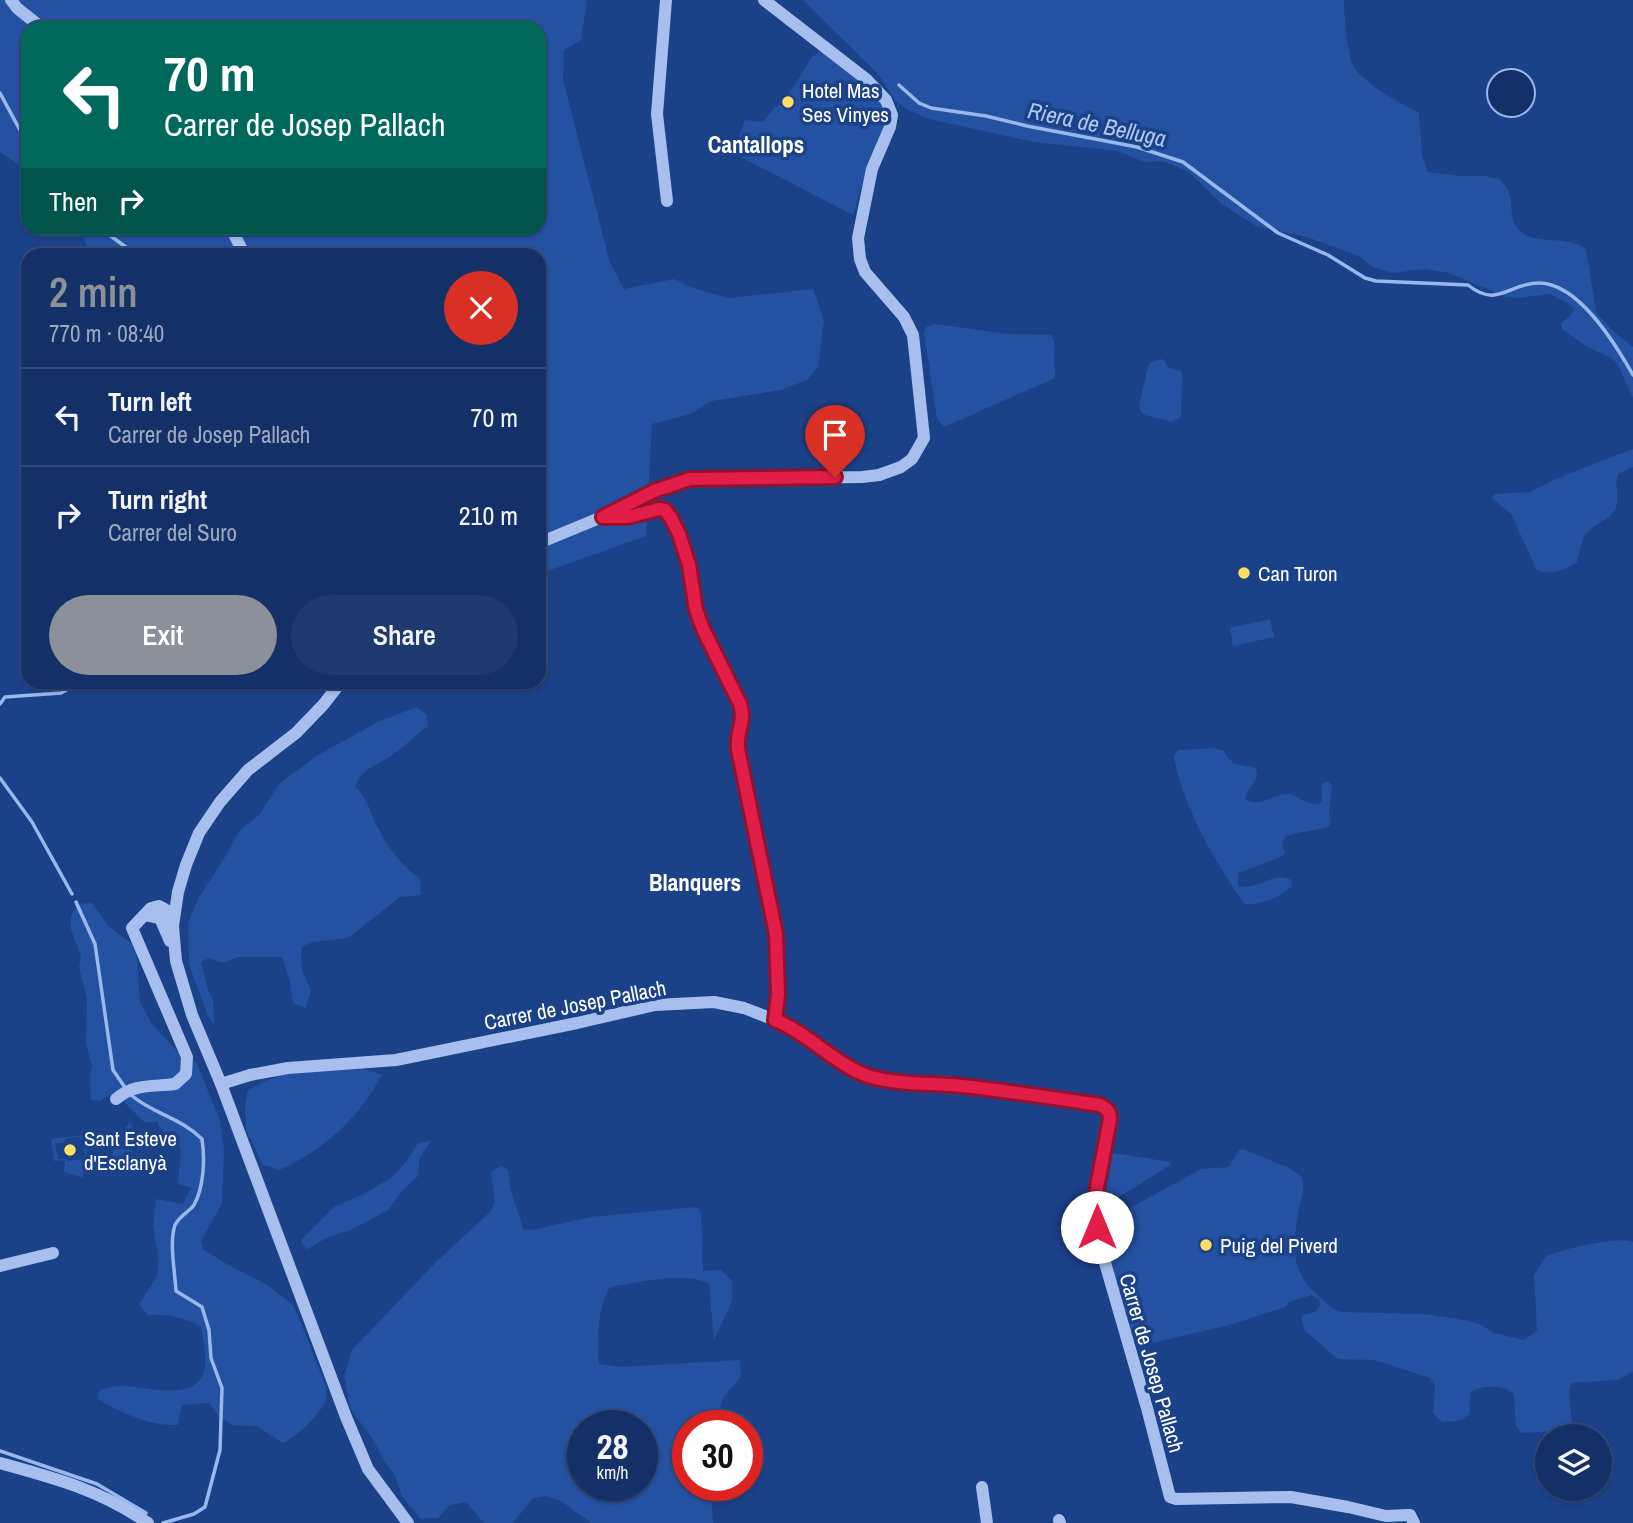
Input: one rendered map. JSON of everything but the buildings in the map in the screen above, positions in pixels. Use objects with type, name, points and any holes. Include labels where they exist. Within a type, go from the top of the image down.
[{"type":"street","points":[[11,0],[33,21]]},
{"type":"street","points":[[666,0],[657,114],[667,201]]},
{"type":"street","points":[[546,540],[603,517],[654,491],[690,479],[879,475],[901,467],[912,459],[925,439],[914,335],[904,317],[864,272],[860,258],[858,238],[872,169],[890,127],[892,115],[886,100],[866,79],[764,0]]},
{"type":"street","points":[[603,517],[628,517],[659,509],[665,510],[671,518],[689,565],[696,610],[703,629],[740,704],[744,716],[737,736],[738,749],[776,934],[778,994],[775,1020]]},
{"type":"street","points":[[336,689],[296,733],[235,783],[199,833],[164,924],[192,1015],[221,1084],[352,1430],[368,1469],[408,1523]]},
{"type":"street","points":[[145,915],[153,902],[172,894],[184,870]]},
{"type":"street","points":[[123,1094],[149,1084],[176,1084],[186,1074],[187,1057],[132,928],[151,908],[159,906],[169,911]]},
{"type":"street","points":[[169,911],[176,961]]},
{"type":"street","name":"Carrer de Josep Pallach","points":[[221,1084],[288,1068],[396,1060],[654,1005],[714,1002],[744,1008],[775,1020],[802,1033],[870,1077],[1100,1105],[1110,1114],[1110,1119],[1097,1187],[1099,1242],[1170,1497],[1291,1497],[1386,1516],[1407,1515],[1414,1523]]},
{"type":"street","points":[[0,1266],[53,1253]]},
{"type":"street","points":[[0,1463],[71,1482],[148,1523]]},
{"type":"street","points":[[982,1487],[987,1523]]},
{"type":"shaded area","points":[[0,0],[587,0],[581,40],[564,50],[563,79],[610,263],[624,289],[674,279],[693,288],[728,298],[813,289],[824,320],[818,367],[807,380],[781,390],[712,401],[690,414],[652,424],[646,536],[546,572],[546,248],[87,248],[83,235],[546,235],[546,21],[21,21],[21,166],[0,152]]},
{"type":"shaded area","points":[[803,0],[1344,0],[1345,24],[1353,65],[1372,85],[1419,112],[1422,156],[1428,172],[1500,179],[1508,191],[1512,217],[1519,230],[1533,238],[1569,242],[1586,249],[1596,312],[1615,333],[1633,347],[1633,398],[1617,363],[1562,329],[1561,324],[1574,309],[1550,294],[1506,297],[1449,273],[1424,269],[1393,273],[1373,267],[1358,256],[1307,237],[1256,226],[1222,204],[1189,172],[1163,161],[1144,162],[1118,151],[1034,142],[929,119],[906,109],[895,100],[878,74]]},
{"type":"shaded area","points":[[822,50],[868,88],[889,116],[863,181],[853,215],[733,153],[745,120],[763,122],[774,108],[784,102],[812,57]]},
{"type":"shaded area","points":[[1511,69],[1528,76],[1535,93],[1528,110],[1511,117],[1494,110],[1487,93],[1494,76]]},
{"type":"shaded area","points":[[935,324],[1007,334],[1051,335],[1054,339],[1055,378],[944,427],[937,419],[924,333],[926,327]]},
{"type":"shaded area","points":[[1161,359],[1168,367],[1182,371],[1181,415],[1171,422],[1144,414],[1139,405],[1149,364]]},
{"type":"shaded area","points":[[1633,449],[1633,467],[1618,474],[1616,508],[1585,536],[1577,562],[1557,571],[1537,570],[1511,514],[1492,498],[1494,494],[1529,492]]},
{"type":"shaded area","points":[[1270,619],[1274,637],[1233,646],[1230,628]]},
{"type":"shaded area","points":[[416,707],[427,715],[428,726],[392,755],[367,770],[355,787],[366,801],[390,849],[420,878],[421,895],[400,897],[348,938],[312,942],[302,947],[302,969],[311,990],[306,1008],[293,1003],[282,957],[238,957],[224,963],[209,958],[201,962],[213,1000],[214,1025],[189,965],[188,923],[198,899],[239,831],[259,815],[279,784],[318,755],[378,722]]},
{"type":"shaded area","points":[[1214,748],[1224,751],[1236,764],[1254,767],[1257,771],[1256,779],[1245,799],[1251,801],[1288,794],[1308,803],[1318,804],[1322,802],[1321,787],[1324,782],[1329,782],[1332,786],[1329,812],[1331,823],[1328,827],[1285,837],[1282,843],[1285,852],[1283,856],[1238,873],[1238,886],[1245,887],[1279,877],[1291,880],[1292,886],[1270,900],[1245,904],[1212,854],[1177,773],[1174,756],[1179,750]]},
{"type":"shaded area","points":[[92,903],[109,927],[136,947],[140,1003],[152,1024],[178,1052],[184,1054],[187,1060],[196,1062],[220,1120],[224,1150],[222,1203],[201,1241],[203,1249],[269,1286],[294,1306],[326,1386],[324,1404],[315,1417],[283,1443],[256,1426],[232,1425],[219,1417],[209,1403],[182,1405],[178,1425],[167,1425],[136,1418],[98,1399],[99,1390],[118,1386],[165,1390],[187,1388],[196,1384],[202,1376],[205,1358],[201,1327],[175,1317],[148,1315],[139,1305],[157,1276],[159,1262],[153,1224],[156,1199],[183,1204],[191,1188],[178,1184],[181,1151],[178,1141],[172,1141],[158,1122],[144,1122],[122,1100],[110,1095],[100,1101],[91,1100],[92,1065],[86,1044],[87,998],[79,968],[81,955],[71,930],[71,917],[77,904]]},
{"type":"shaded area","points":[[364,1069],[382,1075],[362,1106],[338,1132],[311,1153],[279,1170],[263,1165],[246,1130],[245,1104],[248,1090],[262,1082],[291,1074]]},
{"type":"shaded area","points":[[130,1123],[136,1136],[134,1148],[129,1156],[120,1156],[123,1163],[115,1171],[113,1150],[121,1133]]},
{"type":"shaded area","points":[[85,1135],[91,1137],[87,1158],[79,1137],[55,1143],[58,1159],[83,1159],[83,1178],[64,1172],[65,1160],[54,1161],[51,1139]]},
{"type":"shaded area","points":[[431,1141],[420,1157],[418,1176],[388,1210],[306,1250],[301,1240],[334,1207],[366,1193],[392,1177],[418,1143]]},
{"type":"shaded area","points":[[1243,1149],[1289,1168],[1302,1177],[1303,1190],[1295,1240],[1296,1262],[1306,1283],[1315,1293],[1331,1307],[1342,1312],[1424,1314],[1459,1319],[1480,1324],[1494,1333],[1524,1340],[1537,1331],[1534,1275],[1546,1256],[1602,1242],[1633,1242],[1633,1372],[1617,1380],[1572,1383],[1569,1389],[1572,1424],[1535,1424],[1535,1432],[1522,1433],[1516,1426],[1514,1394],[1510,1391],[1499,1387],[1475,1390],[1470,1393],[1469,1414],[1466,1417],[1442,1422],[1433,1413],[1435,1386],[1430,1378],[1375,1360],[1338,1359],[1305,1331],[1301,1316],[1317,1311],[1320,1305],[1319,1300],[1312,1295],[1233,1324],[1139,1344],[1132,1338],[1107,1251],[1110,1223],[1128,1209],[1201,1169],[1229,1167],[1239,1150]]},
{"type":"shaded area","points":[[1113,1153],[1171,1162],[1169,1166],[1111,1202],[1105,1197]]},
{"type":"shaded area","points":[[501,1166],[508,1170],[511,1191],[524,1230],[590,1217],[697,1207],[701,1213],[703,1271],[721,1270],[732,1281],[732,1301],[714,1340],[709,1283],[686,1278],[660,1279],[610,1287],[600,1314],[598,1354],[599,1364],[620,1367],[740,1360],[741,1376],[723,1398],[720,1410],[672,1410],[672,1501],[712,1501],[713,1523],[591,1523],[561,1501],[546,1496],[533,1498],[513,1523],[484,1523],[466,1502],[450,1505],[438,1518],[421,1519],[402,1497],[395,1475],[350,1408],[344,1376],[352,1350],[436,1262],[490,1212],[495,1202],[491,1172]]},
{"type":"waterway","name":"Riera de Belluga","points":[[899,85],[919,103],[931,108],[986,116],[1137,147],[1183,162],[1278,233],[1328,255],[1365,278],[1376,281],[1468,285],[1487,295],[1503,293],[1528,284],[1554,286],[1568,293],[1595,318],[1633,375]]},
{"type":"waterway","points":[[0,93],[21,132]]},
{"type":"waterway","points":[[109,235],[127,248]]},
{"type":"waterway","points":[[0,704],[5,697],[61,693],[68,689]]},
{"type":"waterway","points":[[0,778],[32,822],[72,894]]},
{"type":"waterway","points":[[76,902],[95,944],[113,1070],[126,1089]]},
{"type":"waterway","points":[[131,1095],[202,1139],[200,1190],[194,1205],[175,1225],[173,1257],[176,1291],[202,1307],[209,1330],[211,1358],[222,1388],[220,1450],[205,1507],[194,1514],[163,1523]]},
{"type":"waterway","points":[[0,1451],[97,1484],[146,1513]]},
{"type":"place","name":"Hotel Mas Ses Vinyes","points":[[788,102]]},
{"type":"place","name":"Can Turon","points":[[1244,573]]},
{"type":"place","name":"Sant Esteve d'Esclanyà","points":[[70,1150]]},
{"type":"place","name":"Puig del Piverd","points":[[1206,1245]]},
{"type":"district","name":"Cantallops","points":[[756,144]]},
{"type":"district","name":"Blanquers","points":[[695,882]]},
{"type":"route","points":[[835,477],[690,479],[654,491],[603,517],[637,516],[659,509],[665,510],[671,518],[689,565],[696,610],[703,629],[740,704],[744,716],[737,736],[738,749],[779,960],[775,1020],[802,1033],[870,1077],[1050,1097],[1105,1108],[1110,1119],[1097,1187],[1097,1227]]}]
